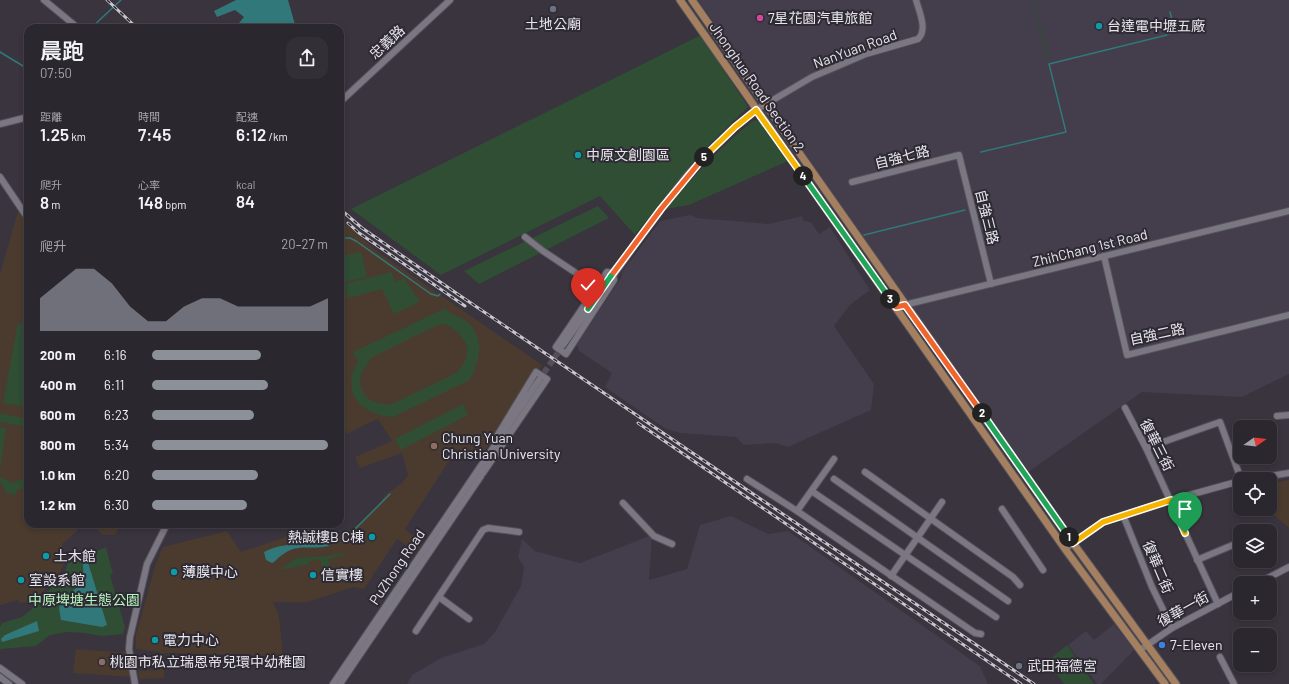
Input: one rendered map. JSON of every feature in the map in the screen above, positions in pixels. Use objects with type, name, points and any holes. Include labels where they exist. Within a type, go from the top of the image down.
[{"type":"main road","name":"Jhonghua Road Section 2","points":[[680,0],[1065,549],[1165,684]]},
{"type":"main road","name":"Jhonghua Road Section 2","points":[[692,0],[1073,543],[1176,684]]},
{"type":"street","points":[[44,0],[73,24]]},
{"type":"street","name":"忠義路","points":[[344,98],[450,0]]},
{"type":"street","name":"NanYuan Road","points":[[766,104],[812,77],[839,64],[881,49],[918,39],[922,35],[923,26],[916,0]]},
{"type":"street","points":[[563,345],[614,273],[688,174],[712,148],[756,110],[766,104]]},
{"type":"street","points":[[0,124],[24,118]]},
{"type":"street","name":"自強七路","points":[[852,182],[959,155]]},
{"type":"street","name":"自強三路","points":[[959,155],[992,284]]},
{"type":"street","points":[[0,177],[24,213]]},
{"type":"street","name":"ZhihChang 1st Road","points":[[896,307],[1289,211]]},
{"type":"street","points":[[525,237],[542,251],[597,287]]},
{"type":"street","name":"自強二路","points":[[1104,256],[1127,355],[1289,316]]},
{"type":"street","points":[[607,272],[614,273],[614,280],[566,354],[556,348],[607,272]]},
{"type":"street","points":[[536,372],[547,380],[479,473],[536,372]]},
{"type":"street","name":"PuZhong Road","points":[[340,684],[539,380]]},
{"type":"street","name":"復華三街","points":[[1125,408],[1171,500],[1218,604]]},
{"type":"street","points":[[1277,416],[1289,415]]},
{"type":"street","points":[[1146,448],[1220,422],[1237,472]]},
{"type":"street","points":[[798,511],[813,492],[834,460]]},
{"type":"street","points":[[865,472],[1013,577],[1020,585]]},
{"type":"street","name":"PuZhong Road","points":[[333,684],[479,473]]},
{"type":"street","points":[[1277,475],[1289,473]]},
{"type":"street","points":[[747,479],[798,511],[975,633],[981,634]]},
{"type":"street","points":[[834,479],[1008,600]]},
{"type":"street","points":[[1065,549],[1103,522],[1233,482]]},
{"type":"street","points":[[813,492],[996,617]]},
{"type":"street","points":[[891,576],[942,502]]},
{"type":"street","points":[[623,503],[654,536],[672,544]]},
{"type":"street","points":[[1002,509],[1042,570]]},
{"type":"street","name":"復華二街","points":[[1124,515],[1152,586],[1172,628]]},
{"type":"street","points":[[135,684],[129,649],[130,636],[147,564],[165,528]]},
{"type":"street","points":[[416,631],[484,530],[488,528],[519,532]]},
{"type":"street","points":[[1197,560],[1233,545]]},
{"type":"street","points":[[1272,576],[1289,567]]},
{"type":"street","name":"復華一街","points":[[1140,650],[1172,628],[1233,596]]},
{"type":"street","points":[[439,597],[469,619]]},
{"type":"street","points":[[1220,657],[1234,684]]},
{"type":"street","points":[[0,668],[22,684]]},
{"type":"street","points":[[0,677],[9,684]]},
{"type":"shaded area","points":[[698,0],[1289,0],[1289,374],[1242,397],[1142,392],[1028,472]]},
{"type":"shaded area","points":[[24,204],[24,528],[77,528],[77,531],[62,544],[65,561],[60,573],[33,602],[19,603],[18,600],[0,605],[0,274],[19,208]]},
{"type":"shaded area","points":[[689,215],[697,218],[769,224],[802,216],[804,221],[811,222],[819,234],[830,227],[870,290],[850,305],[834,326],[874,384],[871,410],[788,447],[775,443],[744,445],[736,437],[680,433],[666,429],[605,387],[612,373],[579,351],[577,344],[621,278],[622,272],[660,221]]},
{"type":"shaded area","name":"Chung Yuan Christian University","points":[[344,222],[378,252],[542,365],[479,460],[466,452],[460,462],[453,457],[447,464],[405,529],[422,543],[416,552],[397,539],[364,589],[353,587],[308,602],[273,602],[279,616],[283,656],[164,653],[164,678],[139,679],[138,671],[160,670],[160,652],[136,649],[136,635],[155,566],[163,547],[227,531],[241,552],[313,528],[327,528],[332,540],[350,531],[374,511],[386,494],[401,484],[408,475],[402,453],[360,468],[355,457],[392,441],[378,419],[346,434],[344,424]]},
{"type":"shaded area","points":[[1289,480],[1289,528],[1275,516],[1277,516],[1277,483]]},
{"type":"shaded area","points":[[731,516],[768,534],[788,531],[980,666],[988,684],[407,684],[412,675],[441,658],[484,644],[495,632],[521,586],[524,567],[518,557],[522,539],[535,551],[580,563],[652,535],[649,580],[687,569],[700,525]]},
{"type":"shaded area","points":[[93,528],[119,528],[115,535],[102,534],[97,529]]},
{"type":"shaded area","points":[[1114,624],[1134,650],[1101,684],[1097,684],[1068,645],[1086,631],[1094,640]]},
{"type":"shaded area","name":"桃園市私立瑞恩帝兒環中幼稚園","points":[[76,649],[116,652],[127,651],[131,677],[73,673]]},
{"type":"green space","points":[[1033,0],[1050,61],[1048,61]]},
{"type":"green space","name":"中原文創園區","points":[[701,35],[748,107],[698,156],[635,235],[600,196],[441,275],[351,209]]},
{"type":"green space","points":[[754,120],[759,121],[788,161],[689,205],[666,209],[708,162],[730,140]]},
{"type":"green space","points":[[598,206],[609,218],[479,284],[464,271]]},
{"type":"green space","points":[[361,252],[367,277],[344,282],[344,255]]},
{"type":"green space","points":[[392,272],[395,282],[404,278],[420,302],[394,314],[382,289],[348,298],[344,284]]},
{"type":"green space","points":[[446,308],[450,313],[463,319],[472,327],[479,341],[478,357],[470,380],[393,417],[372,412],[363,407],[357,400],[351,383],[353,373],[358,362],[353,352]],"holes":[[[444,324],[452,328],[463,339],[467,352],[466,359],[456,373],[390,405],[374,402],[366,397],[360,383],[361,374],[371,358],[435,326]]]},
{"type":"green space","points":[[18,323],[24,324],[24,406],[3,403]]},
{"type":"green space","points":[[463,404],[468,415],[401,450],[395,439]]},
{"type":"green space","points":[[0,413],[24,418],[24,426],[0,422]]},
{"type":"green space","points":[[0,427],[6,428],[0,470]]},
{"type":"green space","points":[[0,477],[13,483],[24,478],[24,489],[16,490],[16,495],[7,493],[0,482]]},
{"type":"green space","name":"中原埤塘生態公園","points":[[106,547],[113,574],[110,575],[125,627],[123,634],[101,636],[67,632],[50,635],[36,646],[0,649],[0,627],[2,623],[22,617],[32,609],[64,574],[68,563]]},
{"type":"green space","points":[[344,553],[345,555],[328,559],[332,572],[324,573],[320,559],[308,562],[309,564],[280,570],[296,558],[328,556]]},
{"type":"green space","points":[[1067,645],[1094,684],[1064,684],[1048,661]]},
{"type":"water","points":[[236,0],[288,0],[295,24],[238,24],[244,17],[235,10],[217,17],[214,11]]},
{"type":"water","points":[[321,538],[327,540],[329,546],[295,549],[288,551],[272,563],[266,560],[264,552],[269,550],[278,547],[305,543]]},
{"type":"water","points":[[87,559],[107,625],[102,627],[61,620],[59,608],[67,596],[80,584],[83,578],[82,561]]},
{"type":"water","points":[[37,621],[39,631],[2,642],[1,639],[5,635]]},
{"type":"waterway","points":[[95,24],[121,0]]},
{"type":"waterway","points":[[981,152],[1066,132],[1049,64],[1167,35],[1172,30],[1170,12]]},
{"type":"waterway","points":[[0,52],[24,67]]},
{"type":"waterway","points":[[864,235],[965,210]]},
{"type":"waterway","points":[[344,238],[350,238],[356,241],[431,294],[438,296],[440,294]]},
{"type":"waterway","points":[[352,532],[390,494]]},
{"type":"waterway","points":[[329,543],[336,542]]},
{"type":"tunnel","points":[[539,380],[562,347]]},
{"type":"railway","points":[[107,0],[133,24]]},
{"type":"railway","points":[[344,212],[362,228],[459,295],[1034,684]]},
{"type":"railway","points":[[348,223],[359,233],[465,306]]},
{"type":"railway","points":[[638,423],[1021,684]]},
{"type":"place","name":"土地公廟","points":[[553,9]]},
{"type":"place","name":"7星花園汽車旅館","points":[[760,18]]},
{"type":"place","name":"台達電中壢五廠","points":[[1099,26]]},
{"type":"place","name":"中原文創園區","points":[[578,155]]},
{"type":"place","name":"Chung Yuan Christian University","points":[[434,446]]},
{"type":"place","name":"熱誠樓B C棟","points":[[372,537]]},
{"type":"place","name":"土木館","points":[[46,556]]},
{"type":"place","name":"薄膜中心","points":[[174,572]]},
{"type":"place","name":"信實樓","points":[[313,575]]},
{"type":"place","name":"室設系館","points":[[21,580]]},
{"type":"place","name":"電力中心","points":[[155,640]]},
{"type":"place","name":"7-Eleven","points":[[1162,645]]},
{"type":"place","name":"桃園市私立瑞恩帝兒環中幼稚園","points":[[102,662]]},
{"type":"place","name":"武田福德宮","points":[[1019,666]]},
{"type":"route","points":[[588,309],[632,247],[688,174],[712,148],[756,110],[896,307],[905,305],[1073,543],[1103,522],[1171,500],[1185,533]]}]
